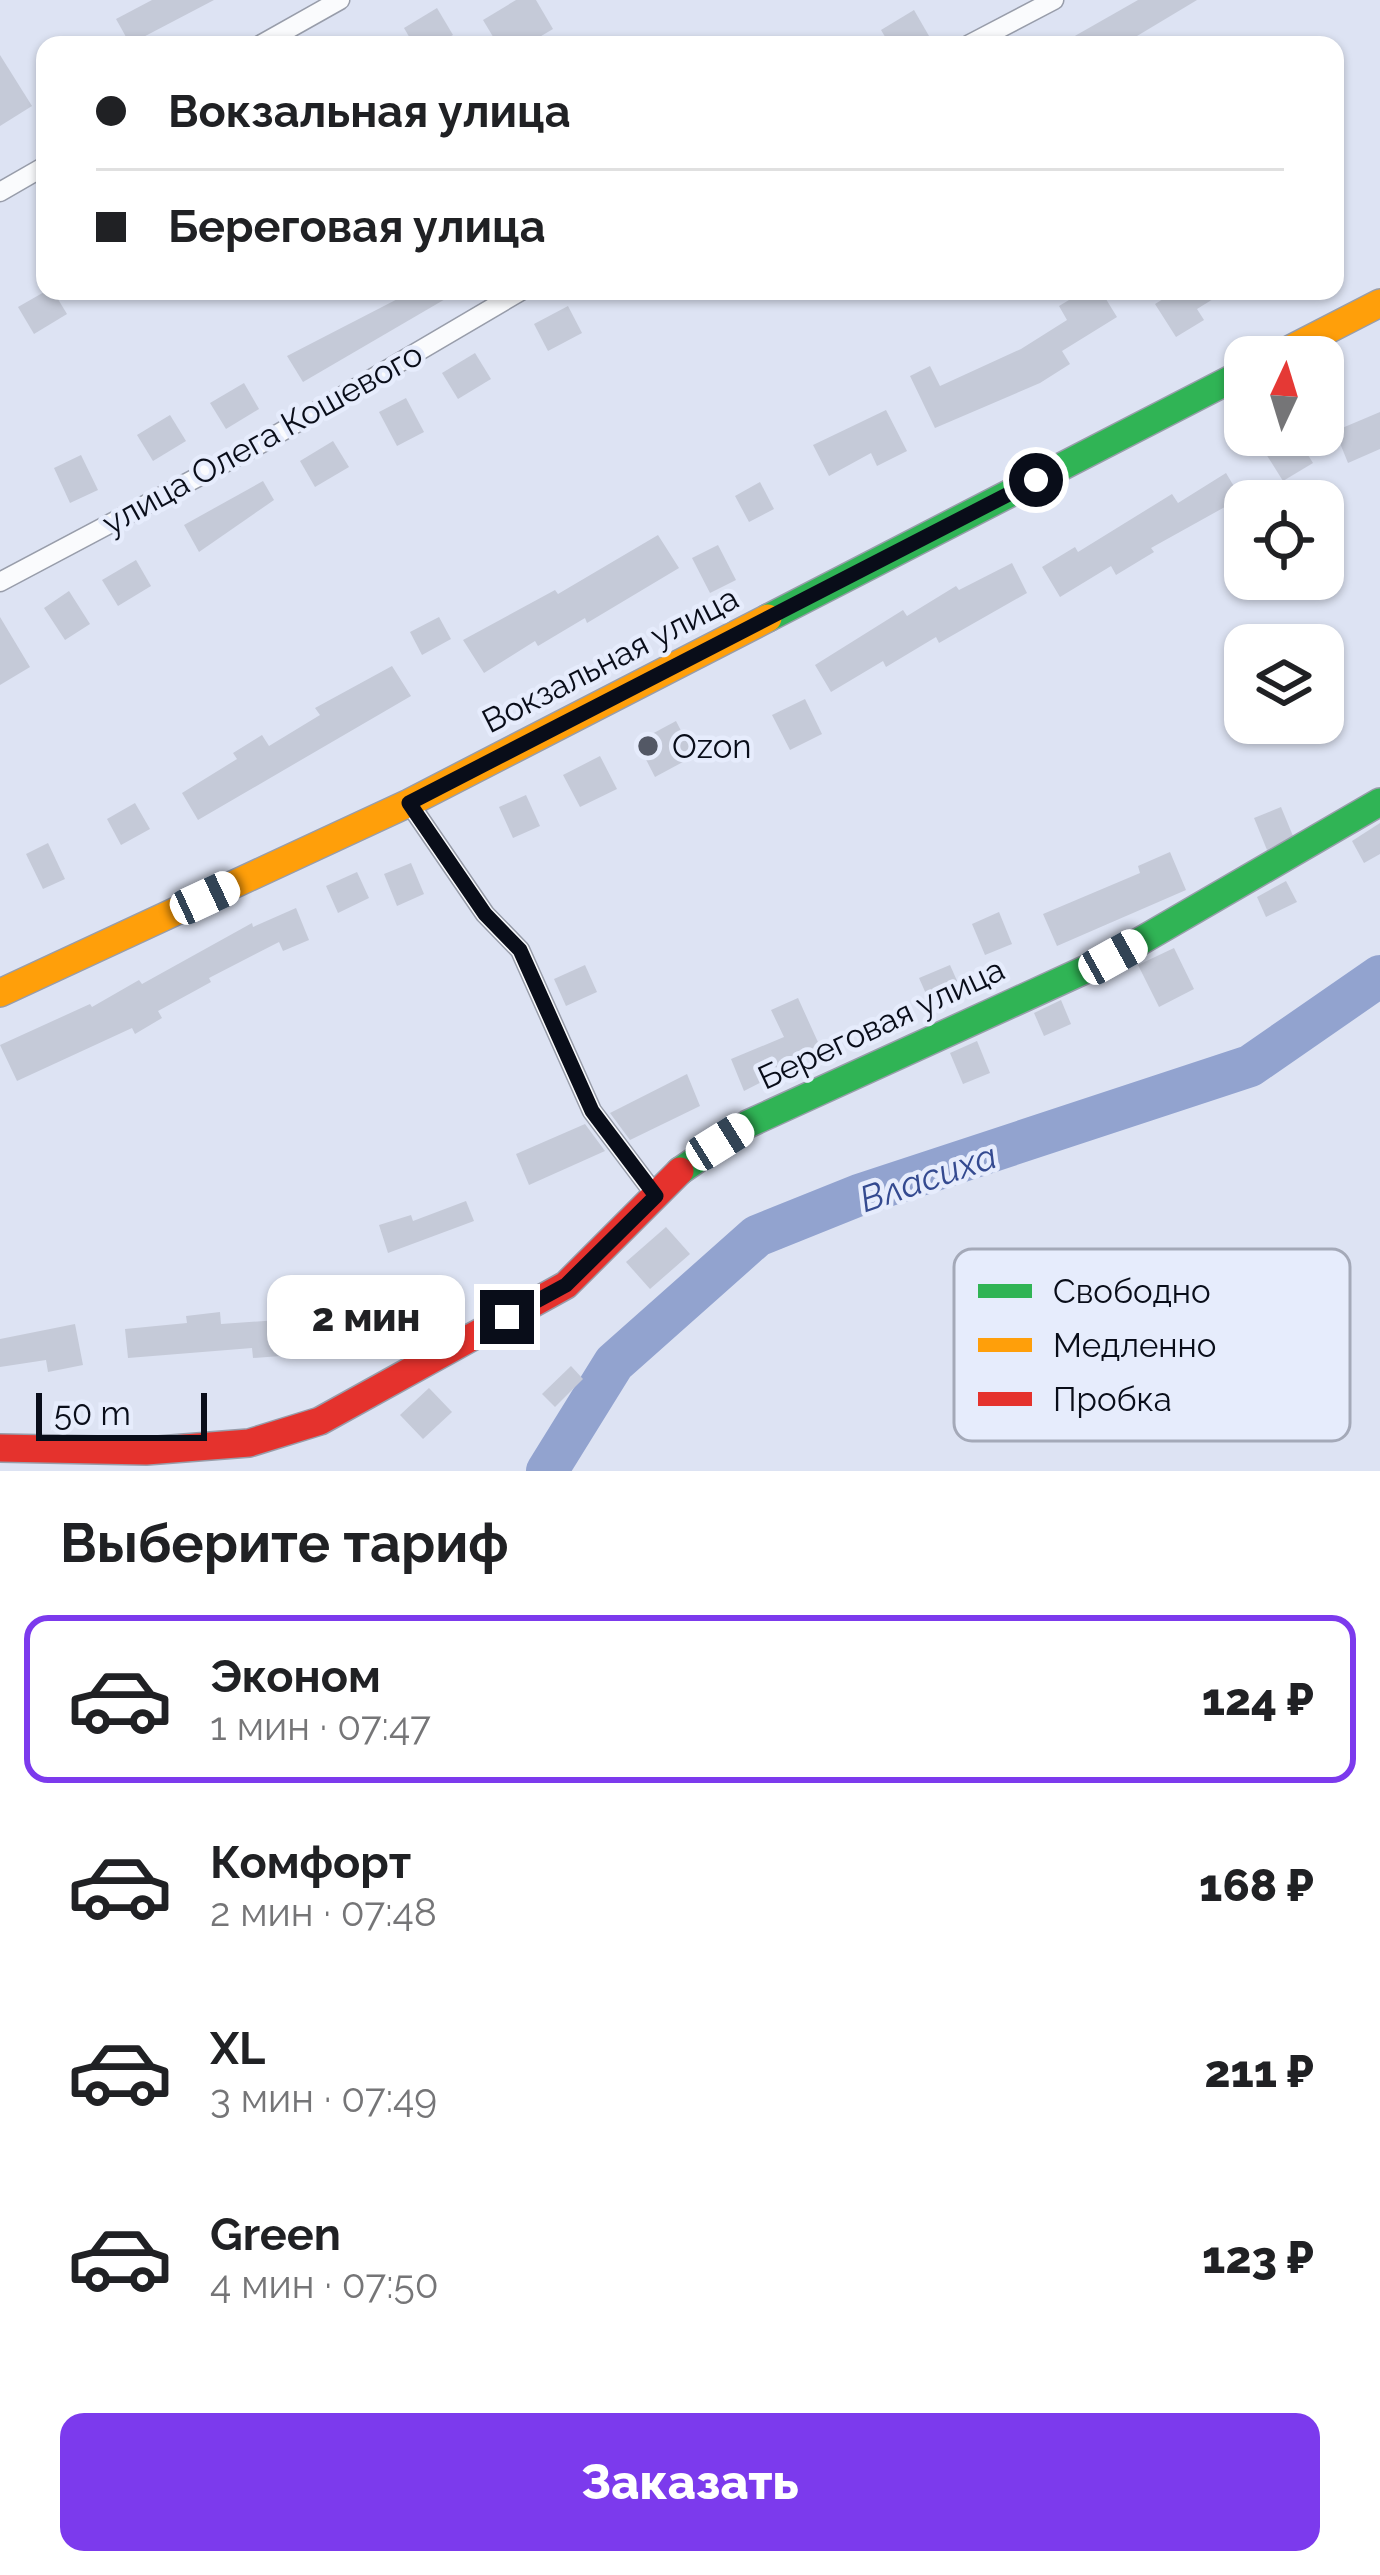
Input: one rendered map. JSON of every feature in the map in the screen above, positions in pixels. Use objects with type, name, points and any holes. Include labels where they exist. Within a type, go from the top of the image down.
[{"type":"street","points":[[276,36],[340,0]]},
{"type":"street","points":[[985,36],[1054,0]]},
{"type":"street","points":[[0,192],[36,171]]},
{"type":"street","name":"улица Олега Кошевого","points":[[0,582],[264,442],[506,300]]},
{"type":"street","points":[[1316,336],[1380,303]]},
{"type":"street","name":"Вокзальная улица","points":[[0,993],[409,803],[1224,384]]},
{"type":"street","name":"Береговая улица","points":[[0,1448],[146,1451],[249,1443],[320,1421],[566,1285],[692,1159],[748,1124],[1113,957],[1299,854],[1380,802]]},
{"type":"street","points":[[409,803],[485,914],[520,950],[592,1111],[656,1196]]},
{"type":"building","points":[[152,0],[214,0],[145,36],[126,36],[116,19]]},
{"type":"building","points":[[516,0],[536,0],[553,29],[541,36],[493,36],[483,20]]},
{"type":"building","points":[[1138,0],[1197,0],[1137,36],[1075,36]]},
{"type":"building","points":[[437,8],[453,35],[409,36],[404,28]]},
{"type":"building","points":[[914,10],[929,36],[885,36],[881,30]]},
{"type":"building","points":[[0,55],[32,106],[0,126]]},
{"type":"building","points":[[36,297],[58,300],[67,314],[34,334],[18,307]]},
{"type":"building","points":[[396,300],[444,300],[303,382],[287,356]]},
{"type":"building","points":[[1069,300],[1107,300],[1117,317],[1062,351],[1070,364],[1040,383],[935,428],[910,376],[930,366],[940,386],[1021,349],[1067,320],[1059,306]]},
{"type":"building","points":[[1212,300],[1197,309],[1204,320],[1176,337],[1155,304]]},
{"type":"building","points":[[568,306],[582,333],[548,351],[534,324]]},
{"type":"building","points":[[475,353],[491,379],[458,399],[442,373]]},
{"type":"building","points":[[244,383],[259,409],[226,429],[210,403]]},
{"type":"building","points":[[406,398],[424,432],[397,446],[379,412]]},
{"type":"building","points":[[886,410],[907,451],[877,466],[871,453],[829,476],[813,445]]},
{"type":"building","points":[[1380,412],[1380,449],[1348,463],[1344,427]]},
{"type":"building","points":[[170,415],[186,441],[153,461],[137,435]]},
{"type":"building","points":[[333,441],[349,467],[315,487],[300,461]]},
{"type":"building","points":[[81,455],[98,490],[70,503],[54,468]]},
{"type":"building","points":[[1267,456],[1309,456],[1313,463],[1282,480]]},
{"type":"building","points":[[1226,473],[1230,480],[1224,480],[1224,507],[1151,548],[1154,552],[1116,575],[1111,566],[1060,597],[1042,567],[1075,547],[1078,552],[1172,494],[1178,503]]},
{"type":"building","points":[[263,481],[274,500],[199,552],[184,525]]},
{"type":"building","points":[[760,482],[774,509],[749,522],[735,496]]},
{"type":"building","points":[[658,535],[679,568],[587,623],[585,618],[538,646],[535,641],[484,673],[463,640],[555,590],[558,594]]},
{"type":"building","points":[[718,545],[736,580],[710,593],[692,558]]},
{"type":"building","points":[[136,560],[151,586],[118,606],[102,580]]},
{"type":"building","points":[[1012,563],[1027,593],[939,643],[936,637],[886,667],[883,661],[831,692],[815,665],[903,610],[907,616],[956,586],[959,590]]},
{"type":"building","points":[[69,591],[90,624],[65,640],[44,608]]},
{"type":"building","points":[[0,617],[30,667],[0,685]]},
{"type":"building","points":[[439,617],[451,639],[422,655],[410,632]]},
{"type":"building","points":[[392,666],[411,696],[198,820],[182,793],[237,759],[233,753],[262,735],[269,746],[320,715],[315,708]]},
{"type":"building","points":[[805,699],[822,734],[790,750],[772,715]]},
{"type":"building","points":[[676,721],[694,756],[655,777],[637,742]]},
{"type":"building","points":[[600,756],[617,789],[580,807],[563,775]]},
{"type":"building","points":[[526,795],[540,826],[513,838],[499,807]]},
{"type":"building","points":[[135,803],[150,829],[121,845],[107,819]]},
{"type":"building","points":[[1281,807],[1293,836],[1267,850],[1254,818]]},
{"type":"building","points":[[1380,823],[1380,854],[1364,863],[1352,841]]},
{"type":"building","points":[[48,843],[65,879],[43,889],[26,854]]},
{"type":"building","points":[[1170,852],[1186,890],[1057,946],[1043,914],[1140,873],[1138,866]]},
{"type":"building","points":[[411,863],[424,894],[397,906],[384,874]]},
{"type":"building","points":[[357,872],[369,898],[338,913],[326,886]]},
{"type":"building","points":[[1286,881],[1297,902],[1266,917],[1257,897]]},
{"type":"building","points":[[296,908],[309,940],[283,951],[279,942],[209,978],[211,982],[158,1011],[162,1018],[135,1034],[132,1028],[17,1081],[0,1045],[92,1007],[139,980],[142,984],[252,923],[253,927]]},
{"type":"building","points":[[999,912],[1012,944],[985,955],[972,924]]},
{"type":"building","points":[[1174,948],[1194,989],[1159,1007],[1138,965]]},
{"type":"building","points":[[585,965],[597,992],[566,1006],[554,979]]},
{"type":"building","points":[[950,965],[962,992],[931,1005],[919,978]]},
{"type":"building","points":[[798,998],[822,1051],[744,1091],[731,1059],[784,1037],[771,1010]]},
{"type":"building","points":[[1061,1000],[1071,1024],[1044,1036],[1034,1013]]},
{"type":"building","points":[[977,1041],[990,1073],[963,1084],[950,1053]]},
{"type":"building","points":[[687,1074],[700,1106],[630,1140],[610,1113]]},
{"type":"building","points":[[585,1124],[605,1151],[529,1185],[516,1154]]},
{"type":"building","points":[[466,1201],[474,1221],[388,1253],[379,1225],[411,1215],[413,1221]]},
{"type":"building","points":[[666,1227],[690,1254],[650,1289],[626,1262]]},
{"type":"building","points":[[337,1275],[340,1304],[306,1307],[303,1278]]},
{"type":"building","points":[[220,1312],[221,1324],[293,1319],[295,1355],[253,1358],[252,1348],[128,1358],[125,1329],[187,1323],[186,1316]]},
{"type":"building","points":[[75,1324],[83,1365],[48,1372],[46,1360],[0,1367],[0,1339]]},
{"type":"building","points":[[571,1366],[583,1379],[555,1407],[542,1394]]},
{"type":"building","points":[[429,1388],[452,1412],[423,1439],[400,1415]]},
{"type":"waterway","name":"Власиха","points":[[547,1471],[614,1363],[757,1236],[859,1195],[1250,1066],[1380,976]]},
{"type":"traffic: fast","points":[[768,618],[1224,383]]},
{"type":"traffic: fast","points":[[680,1171],[748,1124],[1113,957],[1380,802]]},
{"type":"traffic: slow","points":[[1316,336],[1380,303]]},
{"type":"traffic: slow","points":[[0,993],[409,803],[768,618]]},
{"type":"traffic: jam","points":[[0,1448],[146,1451],[249,1443],[320,1421],[566,1285],[680,1171]]},
{"type":"place","name":"Ozon","points":[[648,746]]},
{"type":"route","points":[[507,1317],[566,1285],[656,1196],[592,1111],[520,950],[485,914],[409,803],[1036,480]]}]
